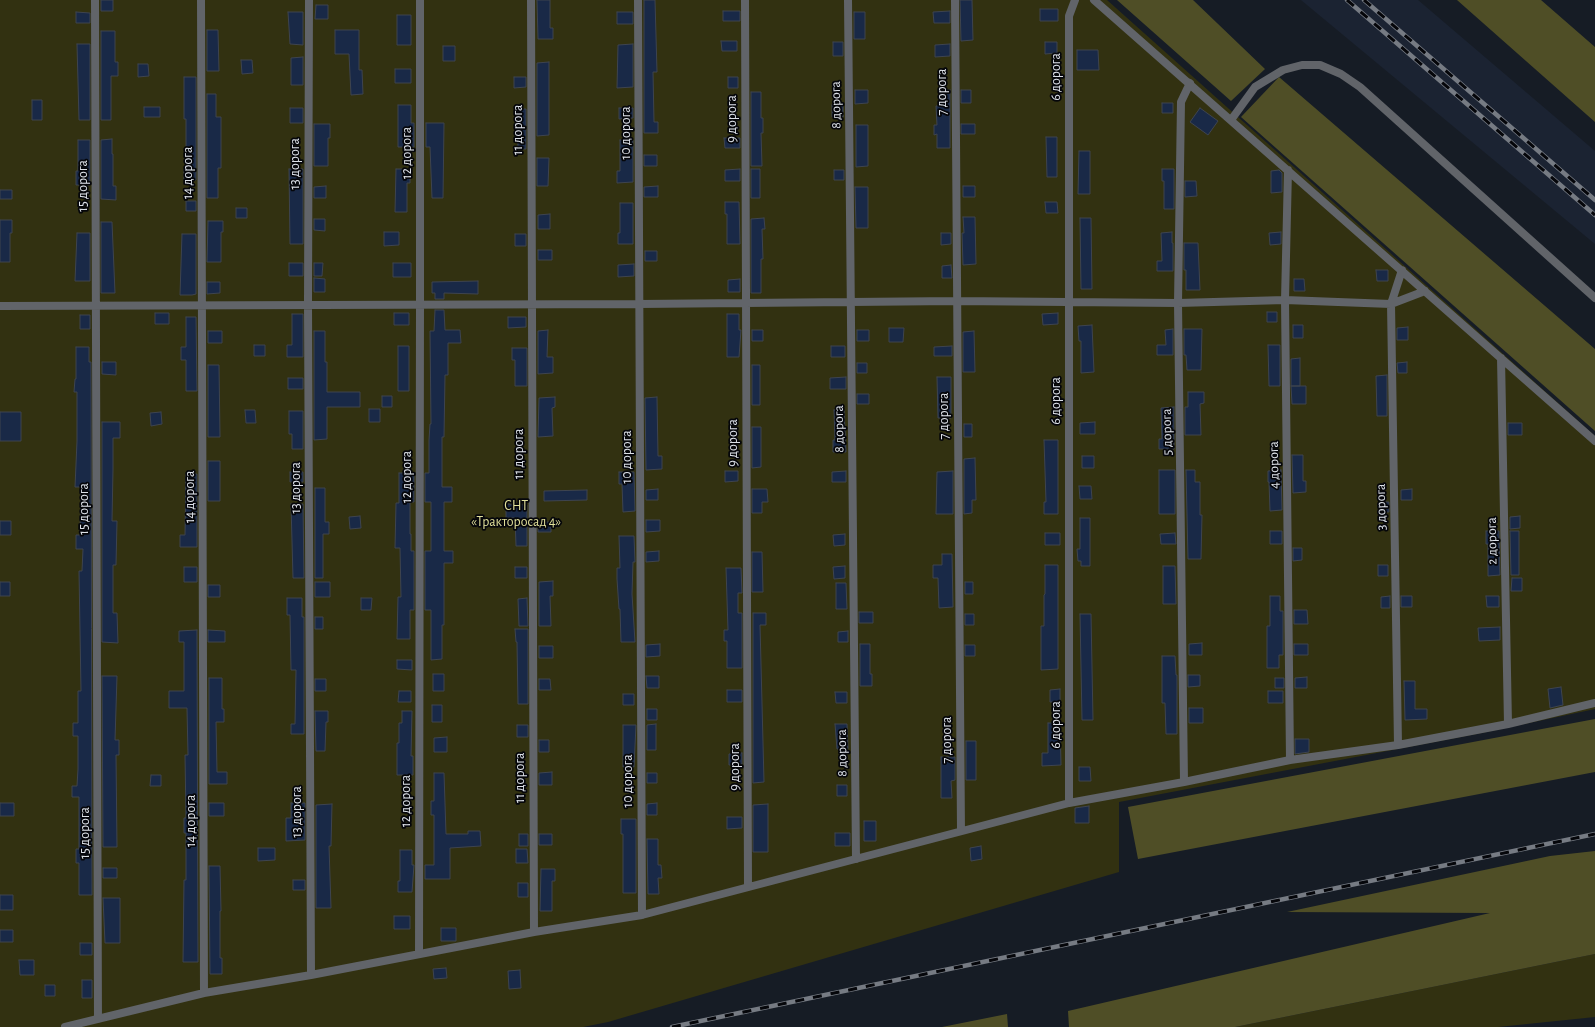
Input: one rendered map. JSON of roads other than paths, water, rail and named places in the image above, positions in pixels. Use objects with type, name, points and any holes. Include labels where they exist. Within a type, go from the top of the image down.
[{"type":"street","name":"15 дорога","points":[[95,0],[98,1019]]},
{"type":"street","name":"14 дорога","points":[[201,0],[204,993]]},
{"type":"street","name":"13 дорога","points":[[309,0],[308,304],[311,975]]},
{"type":"street","name":"12 дорога","points":[[419,954],[420,0]]},
{"type":"street","name":"11 дорога","points":[[531,0],[534,932]]},
{"type":"street","name":"10 дорога","points":[[638,0],[642,915]]},
{"type":"street","name":"9 дорога","points":[[745,0],[748,887]]},
{"type":"street","name":"8 дорога","points":[[848,0],[856,859]]},
{"type":"street","name":"7 дорога","points":[[955,0],[961,831]]},
{"type":"street","name":"6 дорога","points":[[1069,803],[1069,16],[1075,0]]},
{"type":"street","points":[[1094,0],[1595,441]]},
{"type":"street","points":[[1231,120],[1255,87],[1282,70],[1302,65],[1320,65],[1341,74],[1360,87],[1595,298]]},
{"type":"street","name":"5 дорога","points":[[1184,782],[1178,303],[1181,102],[1190,83]]},
{"type":"street","name":"4 дорога","points":[[1288,170],[1285,300],[1290,760]]},
{"type":"street","name":"3 дорога","points":[[1398,745],[1391,304],[1402,270]]},
{"type":"street","points":[[0,306],[639,304],[956,301],[1178,303],[1285,300],[1391,304],[1425,290]]},
{"type":"street","name":"2 дорога","points":[[1501,358],[1508,724]]},
{"type":"street","points":[[65,1027],[204,993],[311,975],[534,932],[642,915],[1069,803],[1184,782],[1290,760],[1398,745],[1508,724],[1595,703]]},
{"type":"railway","points":[[1347,0],[1595,215]]},
{"type":"railway","points":[[1364,0],[1595,200]]},
{"type":"railway","points":[[672,1027],[1595,834]]},
{"type":"park label","name":"СНТ «Тракторосад 4»","points":[[516,514]]}]
